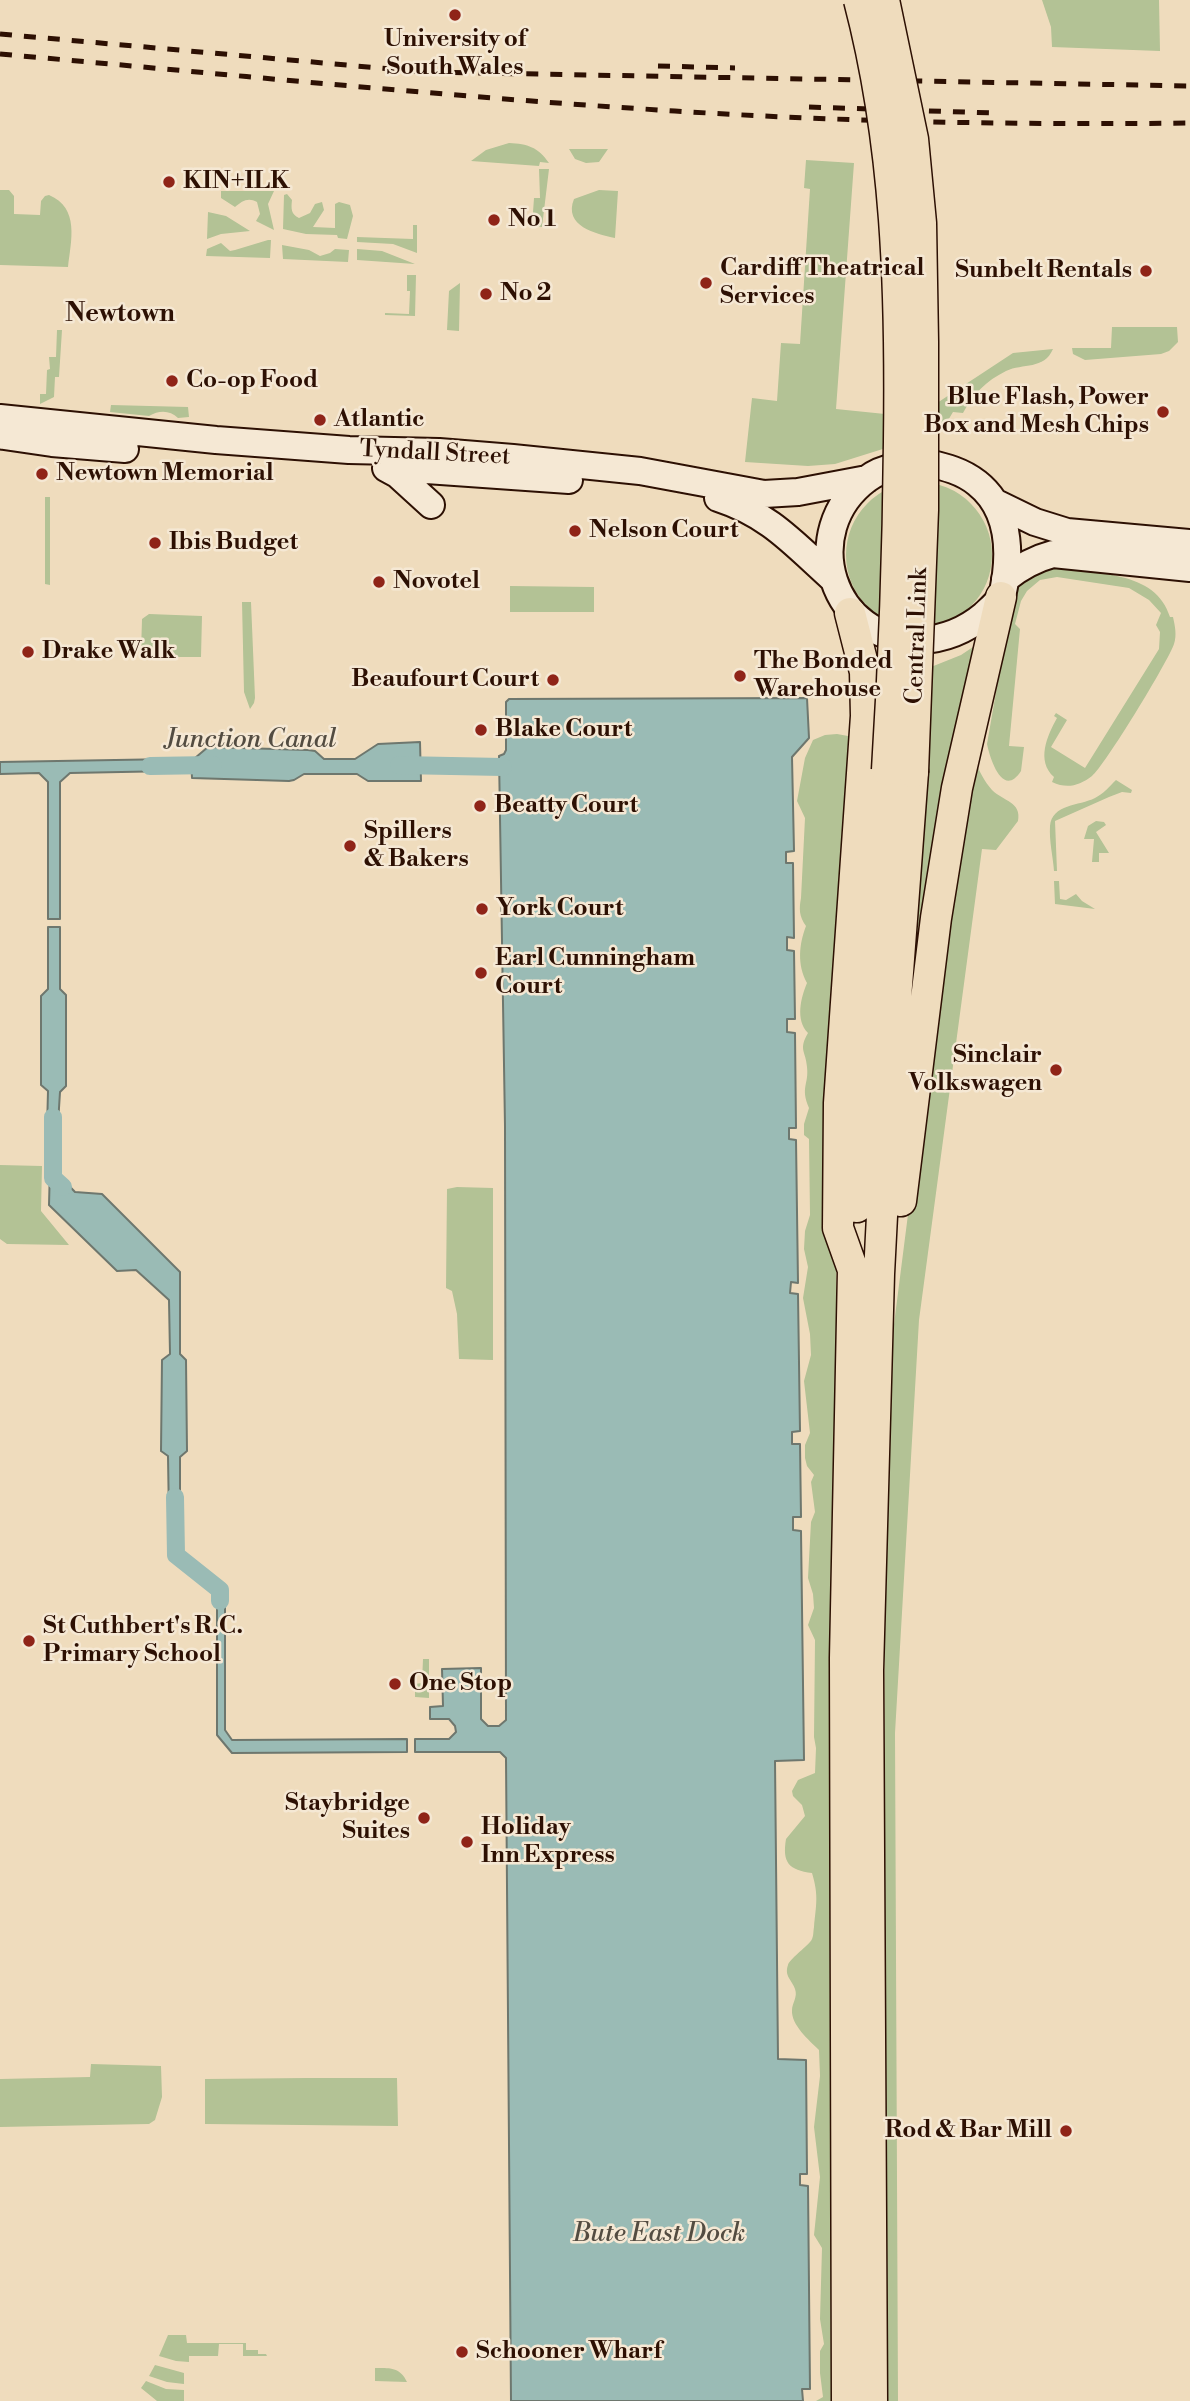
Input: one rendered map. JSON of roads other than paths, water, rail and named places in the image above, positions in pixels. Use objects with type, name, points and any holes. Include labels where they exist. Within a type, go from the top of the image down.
[{"type":"main road","name":"Central Link","points":[[859,0],[886,140],[896,225],[900,343],[900,771],[887,1119],[866,1272]]},
{"type":"main road","name":"Central Link","points":[[884,0],[913,139],[921,223],[923,510],[900,771]]},
{"type":"main road","points":[[847,2401],[845,1658],[866,1272],[896,1239],[936,918],[957,788],[1003,588]]},
{"type":"main road","points":[[850,613],[865,672],[866,705],[839,1103],[838,1228],[866,1272],[872,2401]]},
{"type":"street","name":"Tyndall Street","points":[[0,418],[336,449],[439,452],[513,458],[640,471],[764,494],[798,492],[867,479]]},
{"type":"street","name":"Tyndall Street","points":[[0,435],[69,445],[641,485],[706,494],[737,504],[768,520],[832,579]]},
{"type":"street","points":[[1003,588],[1008,547],[1003,519],[996,503],[977,483],[953,470],[928,463],[905,464],[885,469],[867,479],[844,503],[832,530],[829,551],[832,579],[850,613],[873,631],[906,640],[930,640],[949,636],[965,628],[983,615],[1019,568],[1036,558],[1053,554],[1190,568]]},
{"type":"street","points":[[386,468],[397,474],[431,505]]},
{"type":"street","points":[[996,503],[1035,522],[1067,531],[1190,543]]},
{"type":"water","name":"Bute East Dock","points":[[807,698],[809,738],[792,757],[794,851],[786,852],[786,863],[793,863],[794,938],[787,937],[787,950],[794,951],[795,1019],[787,1019],[787,1032],[795,1033],[796,1128],[789,1128],[789,1139],[796,1140],[798,1283],[791,1282],[790,1293],[798,1294],[800,1431],[792,1432],[792,1444],[800,1444],[801,1517],[793,1517],[793,1530],[801,1531],[804,1760],[775,1761],[778,2059],[806,2060],[807,2174],[800,2174],[800,2185],[808,2186],[810,2389],[802,2389],[803,2401],[511,2401],[506,1758],[500,1752],[415,1752],[415,1739],[449,1739],[456,1732],[449,1719],[430,1719],[430,1707],[443,1706],[442,1669],[481,1668],[481,1719],[488,1726],[499,1726],[506,1720],[505,1126],[499,756],[506,750],[506,702],[509,699]]},
{"type":"water","points":[[420,742],[421,781],[368,781],[357,774],[304,774],[289,781],[192,778],[191,758],[195,758],[208,747],[308,750],[315,751],[324,759],[355,759],[378,744]]},
{"type":"water","points":[[173,759],[173,771],[70,773],[60,782],[60,919],[48,919],[48,782],[39,773],[0,774],[0,762]]},
{"type":"water","points":[[48,927],[60,927],[60,989],[66,995],[66,1086],[60,1092],[57,1140],[50,1140],[50,1131],[47,1129],[48,1091],[41,1085],[41,996],[48,989]]},
{"type":"water","points":[[50,1167],[57,1167],[57,1173],[75,1192],[102,1194],[180,1272],[180,1354],[186,1360],[187,1451],[180,1457],[180,1521],[169,1520],[168,1456],[161,1451],[162,1360],[170,1354],[169,1300],[136,1270],[117,1271],[49,1205]]},
{"type":"water","points":[[169,1529],[181,1529],[182,1555],[190,1561],[185,1568],[169,1556]]},
{"type":"water","points":[[215,1580],[225,1588],[225,1730],[232,1740],[407,1739],[407,1752],[232,1753],[217,1735],[217,1594],[209,1588]]},
{"type":"waterway","name":"Junction Canal","points":[[150,766],[213,765]]},
{"type":"waterway","name":"Junction Canal","points":[[399,765],[503,767]]},
{"type":"waterway","points":[[53,1117],[53,1178],[63,1187]]},
{"type":"waterway","points":[[175,1497],[176,1555],[220,1590],[220,1601]]},
{"type":"railway","points":[[0,34],[424,72],[1190,86]]},
{"type":"railway","points":[[0,54],[421,92],[739,115],[932,122],[1190,123]]},
{"type":"railway","points":[[658,66],[735,68]]},
{"type":"railway","points":[[809,107],[994,113]]},
{"type":"place","name":"University of South Wales","points":[[455,15]]},
{"type":"place","name":"KIN+ILK","points":[[169,182]]},
{"type":"place","name":"No 1","points":[[494,220]]},
{"type":"place","name":"Sunbelt Rentals","points":[[1146,271]]},
{"type":"place","name":"Cardiff Theatrical Services","points":[[706,283]]},
{"type":"place","name":"No 2","points":[[486,294]]},
{"type":"place","name":"Co-op Food","points":[[172,381]]},
{"type":"place","name":"Blue Flash, Power Box and Mesh Chips","points":[[1163,412]]},
{"type":"place","name":"Atlantic","points":[[320,420]]},
{"type":"place","name":"Newtown Memorial","points":[[42,474]]},
{"type":"place","name":"Nelson Court","points":[[575,531]]},
{"type":"place","name":"Ibis Budget","points":[[155,543]]},
{"type":"place","name":"Novotel","points":[[379,582]]},
{"type":"place","name":"Drake Walk","points":[[28,652]]},
{"type":"place","name":"The Bonded Warehouse","points":[[740,676]]},
{"type":"place","name":"Beaufourt Court","points":[[553,680]]},
{"type":"place","name":"Blake Court","points":[[481,730]]},
{"type":"place","name":"Beatty Court","points":[[480,806]]},
{"type":"place","name":"Spillers & Bakers","points":[[350,846]]},
{"type":"place","name":"York Court","points":[[482,909]]},
{"type":"place","name":"Earl Cunningham Court","points":[[481,973]]},
{"type":"place","name":"Sinclair Volkswagen","points":[[1056,1070]]},
{"type":"place","name":"St Cuthbert's R.C. Primary School","points":[[29,1641]]},
{"type":"place","name":"One Stop","points":[[395,1684]]},
{"type":"place","name":"Staybridge Suites","points":[[424,1818]]},
{"type":"place","name":"Holiday Inn Express","points":[[467,1842]]},
{"type":"place","name":"Rod & Bar Mill","points":[[1066,2131]]},
{"type":"place","name":"Schooner Wharf","points":[[462,2352]]},
{"type":"district","name":"Newtown","points":[[120,315]]}]
